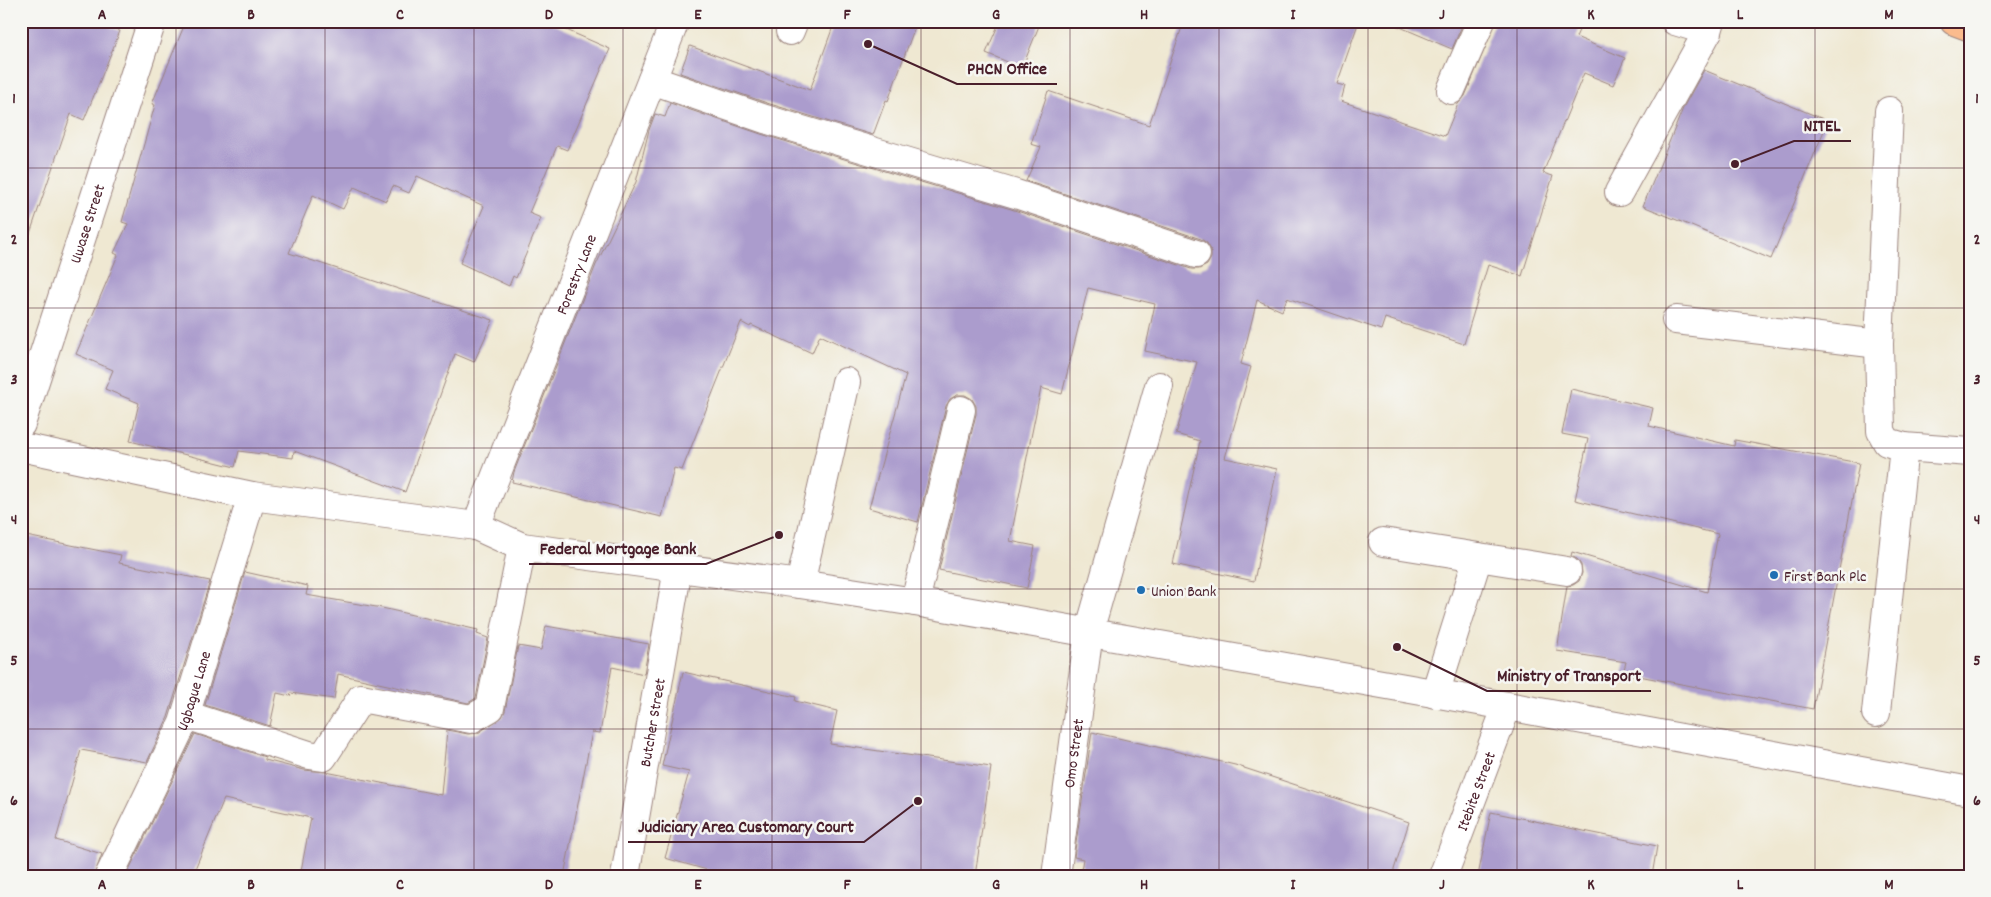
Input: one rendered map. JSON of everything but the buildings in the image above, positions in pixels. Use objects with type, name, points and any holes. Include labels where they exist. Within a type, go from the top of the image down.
[{"type":"highway","points":[[1954,21],[1970,26]]},
{"type":"street","name":"Uwase Street","points":[[21,424],[152,21]]},
{"type":"street","name":"Forestry Lane","points":[[476,526],[675,21]]},
{"type":"street","points":[[1450,90],[1481,21]]},
{"type":"street","points":[[1619,192],[1710,26],[1675,21]]},
{"type":"street","points":[[652,80],[765,119],[1016,194],[1196,254]]},
{"type":"street","points":[[1889,111],[1879,344],[1881,431],[1887,442],[1904,446],[1970,452]]},
{"type":"street","points":[[1676,320],[1879,344]]},
{"type":"street","points":[[800,584],[846,382]]},
{"type":"street","name":"Omo Street","points":[[1056,876],[1089,632],[1159,386]]},
{"type":"street","points":[[915,602],[961,410]]},
{"type":"street","points":[[1876,713],[1904,446]]},
{"type":"street","points":[[21,447],[252,496],[476,526],[522,547],[800,584],[915,602],[1507,706],[1970,791]]},
{"type":"street","name":"Ugbague Lane","points":[[109,876],[186,715],[252,496]]},
{"type":"street","points":[[1383,542],[1567,571]]},
{"type":"street","points":[[186,715],[309,755],[323,757],[361,698],[471,719],[490,708],[522,547]]},
{"type":"street","points":[[1435,694],[1478,557]]},
{"type":"street","name":"Butcher Street","points":[[625,876],[678,568]]},
{"type":"street","name":"Itebite Street","points":[[1443,876],[1507,706]]},
{"type":"place","name":"PHCN Office","points":[[868,44]]},
{"type":"place","name":"NITEL","points":[[1735,164]]},
{"type":"place","name":"Federal Mortgage Bank","points":[[779,535]]},
{"type":"place","name":"First Bank Plc","points":[[1774,575]]},
{"type":"place","name":"Union Bank","points":[[1141,590]]},
{"type":"place","name":"Ministry of Transport","points":[[1397,647]]},
{"type":"place","name":"Judiciary Area Customary Court","points":[[918,801]]}]
